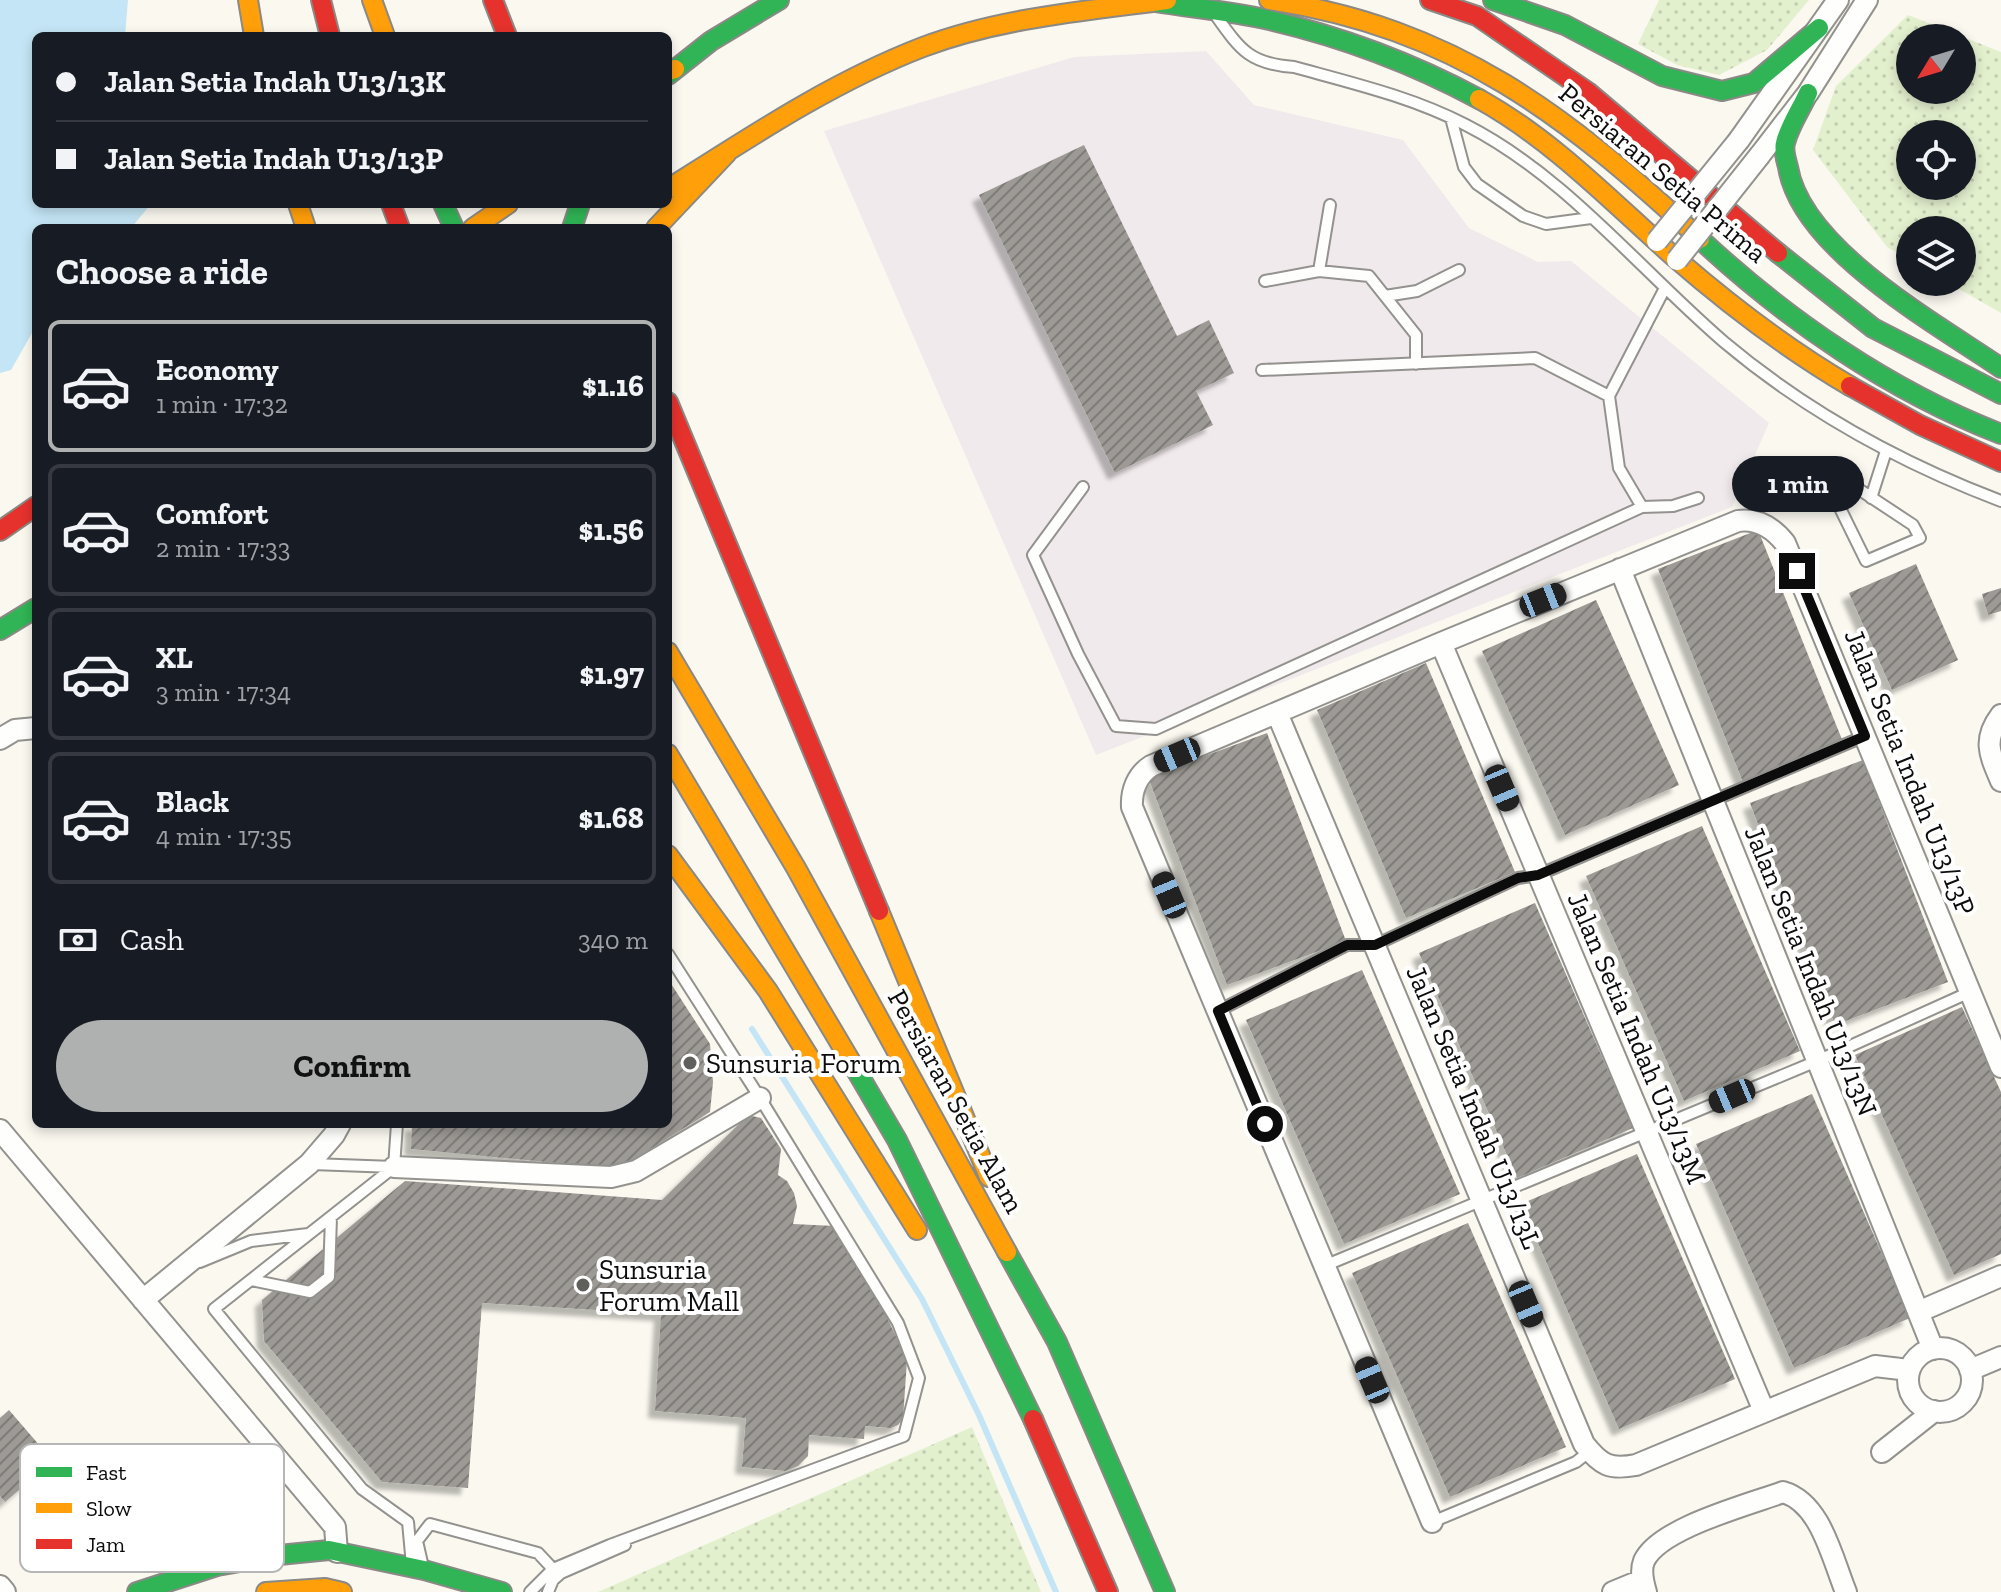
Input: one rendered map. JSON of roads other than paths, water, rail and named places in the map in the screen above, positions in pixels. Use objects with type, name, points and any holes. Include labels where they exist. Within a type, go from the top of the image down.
[{"type":"main road","points":[[248,0],[253,32]]},
{"type":"main road","points":[[321,0],[329,32]]},
{"type":"main road","points":[[372,0],[384,32]]},
{"type":"main road","points":[[493,0],[508,32]]},
{"type":"main road","points":[[672,70],[711,41],[779,0]]},
{"type":"main road","name":"Persiaran Setia Prima","points":[[1269,0],[1300,3],[1385,25],[1466,62],[1527,97],[1585,137],[1726,262],[1832,346],[1909,391],[2001,434]]},
{"type":"main road","name":"Persiaran Setia Prima","points":[[1430,0],[1477,16],[1588,92],[1812,282],[1873,328],[2001,394]]},
{"type":"main road","points":[[1493,0],[1565,25],[1662,76],[1722,91],[1754,83],[1819,28]]},
{"type":"main road","points":[[672,187],[813,99],[880,66],[962,35],[1058,15],[1161,1],[1262,19],[1412,66],[1484,101],[1561,154],[1677,260],[1774,338],[1896,415],[2001,462]]},
{"type":"main road","points":[[1808,93],[1784,145],[1789,175],[1807,214],[1846,257],[1867,274],[2001,368]]},
{"type":"main road","points":[[660,224],[727,153]]},
{"type":"main road","points":[[479,224],[502,208]]},
{"type":"main road","points":[[672,412],[1057,1342]]},
{"type":"main road","points":[[0,531],[32,509]]},
{"type":"main road","points":[[0,630],[32,610]]},
{"type":"main road","name":"Persiaran Setia Alam","points":[[672,659],[796,868],[1057,1342],[1165,1592]]},
{"type":"main road","points":[[672,761],[897,1140],[1050,1455],[1108,1592]]},
{"type":"main road","points":[[672,860],[745,959],[827,1079],[1050,1455],[1052,1500],[1091,1592]]},
{"type":"main road","points":[[284,1554],[329,1550],[418,1568],[502,1592]]},
{"type":"main road","points":[[137,1592],[199,1572]]},
{"type":"main road","points":[[266,1592],[325,1588],[342,1592]]},
{"type":"street","points":[[1657,241],[1739,140],[1838,0]]},
{"type":"street","points":[[1677,260],[1808,93],[1867,0]]},
{"type":"street","name":"Jalan Setia Indah U13/13P","points":[[1620,569],[1748,519],[1772,529],[1785,543],[2001,1067]]},
{"type":"street","points":[[1432,1522],[1132,807],[1131,796],[1143,772],[1151,766],[1620,569]]},
{"type":"street","name":"Jalan Setia Indah U13/13N","points":[[1620,569],[1933,1349]]},
{"type":"street","name":"Jalan Setia Indah U13/13M","points":[[1441,643],[1764,1411]]},
{"type":"street","name":"Jalan Setia Indah U13/13L","points":[[1277,713],[1586,1443]]},
{"type":"street","points":[[2001,715],[1992,727],[1989,752],[2001,781]]},
{"type":"street","points":[[0,739],[15,730],[32,728]]},
{"type":"street","points":[[394,1167],[611,1177],[636,1171],[760,1098]]},
{"type":"street","points":[[143,1300],[309,1164],[338,1128]]},
{"type":"street","points":[[0,1130],[265,1444]]},
{"type":"street","points":[[1918,1312],[2001,1276]]},
{"type":"street","points":[[1882,1452],[1934,1411],[1955,1408],[1970,1392],[1970,1370],[1960,1355],[1942,1348],[1922,1353],[1909,1370],[1908,1381],[1916,1401],[1934,1411]]},
{"type":"street","points":[[1970,1370],[2001,1357]]},
{"type":"street","points":[[1586,1443],[1604,1464],[1616,1469],[1636,1465],[1875,1366],[1909,1370]]},
{"type":"street","points":[[284,1467],[335,1527],[337,1552]]},
{"type":"street","points":[[1613,1592],[1643,1579],[1651,1550],[1673,1534],[1783,1492],[1797,1496],[1813,1511],[1846,1592]]},
{"type":"street","points":[[0,1586],[5,1592]]},
{"type":"lane","points":[[1214,12],[1253,59],[1274,66],[1294,67],[1417,103],[1467,125],[1526,163],[1591,218],[1725,342],[1771,377],[1842,426],[1886,451],[2001,501]]},
{"type":"lane","points":[[1451,118],[1464,167],[1477,184],[1523,216],[1546,224],[1591,218]]},
{"type":"lane","points":[[1319,271],[1330,205]]},
{"type":"lane","points":[[1385,296],[1417,291],[1459,270]]},
{"type":"lane","points":[[1265,281],[1319,271],[1369,276],[1416,335],[1416,364]]},
{"type":"lane","points":[[1642,507],[1619,468],[1609,396],[1665,288]]},
{"type":"lane","points":[[1262,370],[1535,358],[1609,396]]},
{"type":"lane","points":[[1871,498],[1886,451]]},
{"type":"lane","points":[[1848,482],[1871,498],[1913,525],[1920,538],[1866,561],[1838,504],[1848,482]]},
{"type":"lane","points":[[1083,487],[1033,555],[1078,654],[1116,726],[1156,729],[1642,507],[1673,506],[1698,498]]},
{"type":"lane","points":[[1218,1011],[1347,945],[1375,945],[1518,878],[1538,875],[1865,736]]},
{"type":"lane","points":[[530,1592],[553,1569],[610,1545],[904,1436],[919,1378],[898,1323],[672,960]]},
{"type":"lane","points":[[1324,1266],[1817,1061],[1970,992]]},
{"type":"lane","points":[[397,1128],[394,1167],[214,1309],[362,1489],[408,1522],[418,1568]]},
{"type":"lane","points":[[309,1164],[394,1167]]},
{"type":"lane","points":[[251,1280],[310,1292],[329,1277],[331,1217]]},
{"type":"lane","points":[[180,1269],[251,1241],[310,1234]]},
{"type":"lane","points":[[1432,1522],[1576,1462],[1586,1443]]},
{"type":"lane","points":[[418,1568],[417,1541],[430,1524],[538,1553],[553,1569]]},
{"type":"lane","points":[[548,1592],[553,1580],[561,1573],[645,1534]]},
{"type":"water","points":[[0,0],[128,0],[125,32],[32,32],[32,208],[148,208],[134,224],[32,224],[32,333],[11,370],[0,373]]},
{"type":"waterway","points":[[752,1029],[922,1299],[979,1415],[1056,1592]]},
{"type":"place","name":"Sunsuria Forum","points":[[690,1063]]},
{"type":"place","name":"Sunsuria Forum Mall","points":[[583,1285]]}]
